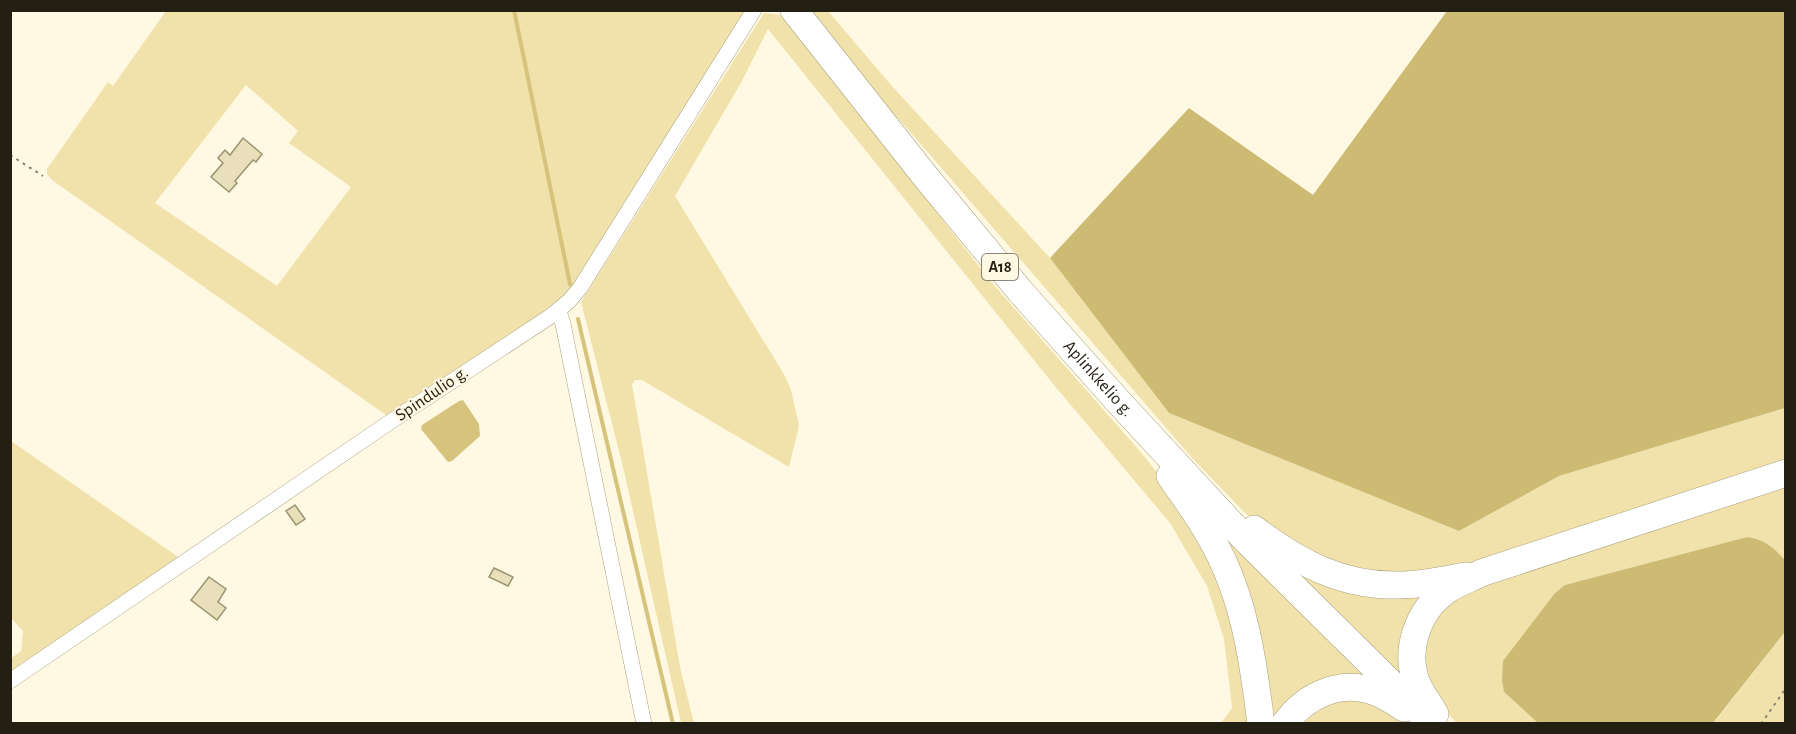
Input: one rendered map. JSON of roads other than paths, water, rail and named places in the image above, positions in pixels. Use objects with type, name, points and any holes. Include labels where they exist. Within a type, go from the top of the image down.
[{"type":"highway","name":"Aplinkkelio g.","points":[[794,10],[925,176],[1020,291],[1116,399],[1256,550],[1431,723]]},
{"type":"highway","points":[[1116,399],[1211,537],[1226,567],[1245,623],[1261,723]]},
{"type":"highway","points":[[1441,723],[1418,686],[1412,659],[1413,642],[1421,620],[1429,607],[1447,590],[1481,573],[1785,473]]},
{"type":"highway","points":[[1756,484],[1785,482]]},
{"type":"highway","points":[[1198,487],[1292,556],[1338,577],[1376,584],[1402,585],[1481,573]]},
{"type":"highway","points":[[1285,723],[1292,713],[1306,701],[1324,692],[1341,688],[1360,688],[1375,692],[1431,723]]},
{"type":"street","name":"Spindulio g.","points":[[10,681],[390,422],[559,310],[580,288],[754,10]]},
{"type":"street","points":[[559,310],[644,723]]},
{"type":"waterway","points":[[514,10],[570,284]]},
{"type":"waterway","points":[[578,319],[673,724]]}]
